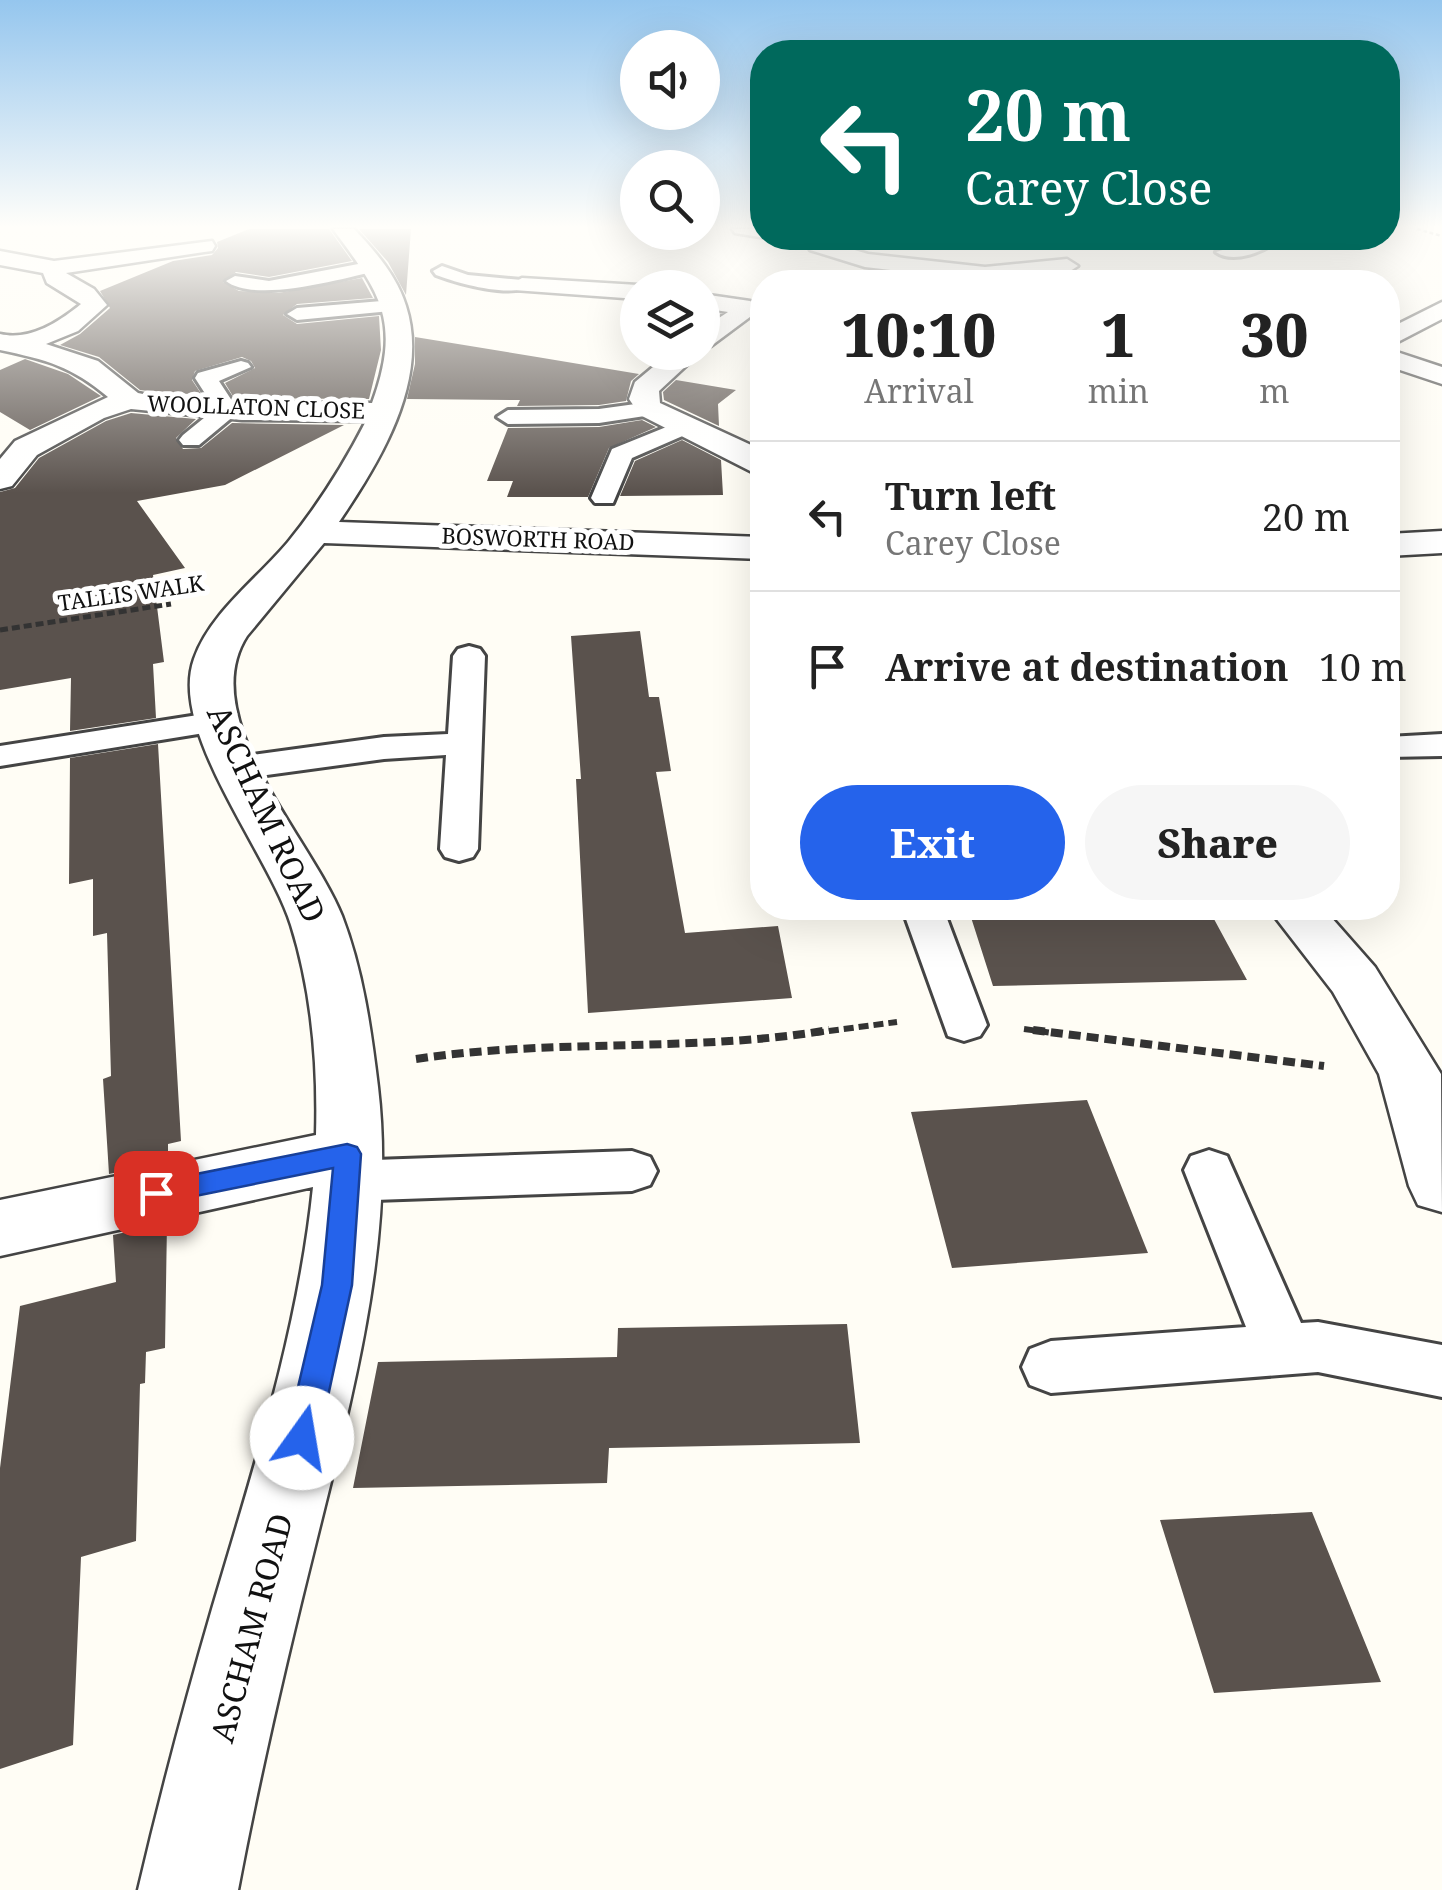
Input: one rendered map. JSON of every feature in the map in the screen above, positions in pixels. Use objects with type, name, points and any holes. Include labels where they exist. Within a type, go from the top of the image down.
[{"type":"street","points":[[10,343],[69,326],[79,317]]},
{"type":"street","name":"ASCHAM ROAD","points":[[188,1890],[337,1285],[347,1168],[346,1071],[327,948],[292,866],[228,745],[210,686],[212,664],[220,646],[314,532],[356,470],[383,412],[398,356],[397,317]]},
{"type":"street","points":[[720,330],[742,317]]},
{"type":"street","name":"WOOLLATON CLOSE","points":[[10,343],[88,367],[128,400]]},
{"type":"street","points":[[1400,362],[1442,376]]},
{"type":"street","points":[[666,370],[645,388],[643,399],[650,409],[750,457]]},
{"type":"street","name":"WOOLLATON CLOSE","points":[[0,478],[26,448],[80,418],[128,400],[227,410],[383,412]]},
{"type":"street","name":"BOSWORTH ROAD","points":[[314,532],[750,548]]},
{"type":"street","points":[[1400,544],[1442,542]]},
{"type":"street","points":[[1304,920],[1355,981],[1410,1074],[1442,1186]]},
{"type":"street","points":[[0,1228],[347,1168]]},
{"type":"lane","points":[[191,440],[227,410],[206,378],[241,367]]},
{"type":"lane","points":[[508,417],[599,416],[650,409]]},
{"type":"lane","points":[[604,498],[621,454],[686,426]]},
{"type":"lane","points":[[459,849],[469,656]]},
{"type":"lane","points":[[3,756],[228,745],[335,754],[464,743]]},
{"type":"lane","points":[[1400,747],[1442,745]]},
{"type":"lane","points":[[926,920],[964,1026]]},
{"type":"lane","points":[[347,1168],[632,1171]]},
{"type":"lane","points":[[1209,1170],[1284,1350]]},
{"type":"lane","points":[[1051,1368],[1318,1347],[1442,1371]]},
{"type":"path","name":"TALLIS WALK","points":[[0,630],[266,591]]},
{"type":"path","points":[[346,1071],[462,1051],[620,1041],[764,1039],[892,1022],[1064,1032],[1410,1074]]},
{"type":"building","points":[[99,317],[286,317],[297,324],[379,317],[381,350],[369,399],[234,398],[225,383],[255,368],[242,357],[195,371],[192,380],[202,395],[140,390],[99,357],[60,345]]},
{"type":"building","points":[[415,337],[639,374],[631,381],[626,401],[599,405],[517,406],[520,400],[407,399],[415,364]]},
{"type":"building","points":[[25,359],[68,374],[101,396],[30,430],[0,412],[0,370]]},
{"type":"building","points":[[676,380],[736,390],[718,404],[719,426],[664,400],[663,392]]},
{"type":"building","points":[[131,413],[196,419],[176,438],[183,449],[201,448],[232,423],[344,425],[225,485],[137,501],[185,568],[153,575],[164,662],[153,664],[156,718],[70,731],[71,678],[0,690],[0,492],[15,488],[39,458],[106,421]]},
{"type":"building","points":[[642,420],[656,427],[609,448],[588,497],[507,497],[513,481],[487,481],[508,428],[599,427]]},
{"type":"building","points":[[682,440],[721,460],[723,495],[620,496],[635,461]]},
{"type":"building","points":[[640,631],[649,697],[659,697],[671,771],[656,772],[685,933],[778,926],[792,998],[588,1013],[576,779],[581,779],[571,636]]},
{"type":"building","points":[[158,744],[181,1141],[168,1144],[168,1162],[109,1174],[103,1079],[111,1076],[107,933],[93,936],[93,879],[69,884],[70,758]]},
{"type":"building","points":[[972,920],[1214,920],[1247,980],[993,986]]},
{"type":"building","points":[[1087,1100],[1148,1253],[952,1268],[911,1112]]},
{"type":"building","points":[[167,1223],[165,1348],[146,1352],[145,1383],[140,1384],[136,1541],[81,1557],[73,1745],[0,1769],[0,1468],[20,1306],[116,1282],[113,1235]]},
{"type":"building","points":[[847,1324],[860,1443],[609,1448],[607,1483],[353,1488],[378,1362],[617,1357],[618,1328]]},
{"type":"building","points":[[1312,1512],[1381,1682],[1214,1693],[1160,1520]]},
{"type":"route","points":[[156,1193],[347,1154],[347,1197],[337,1285],[302,1438]]}]
